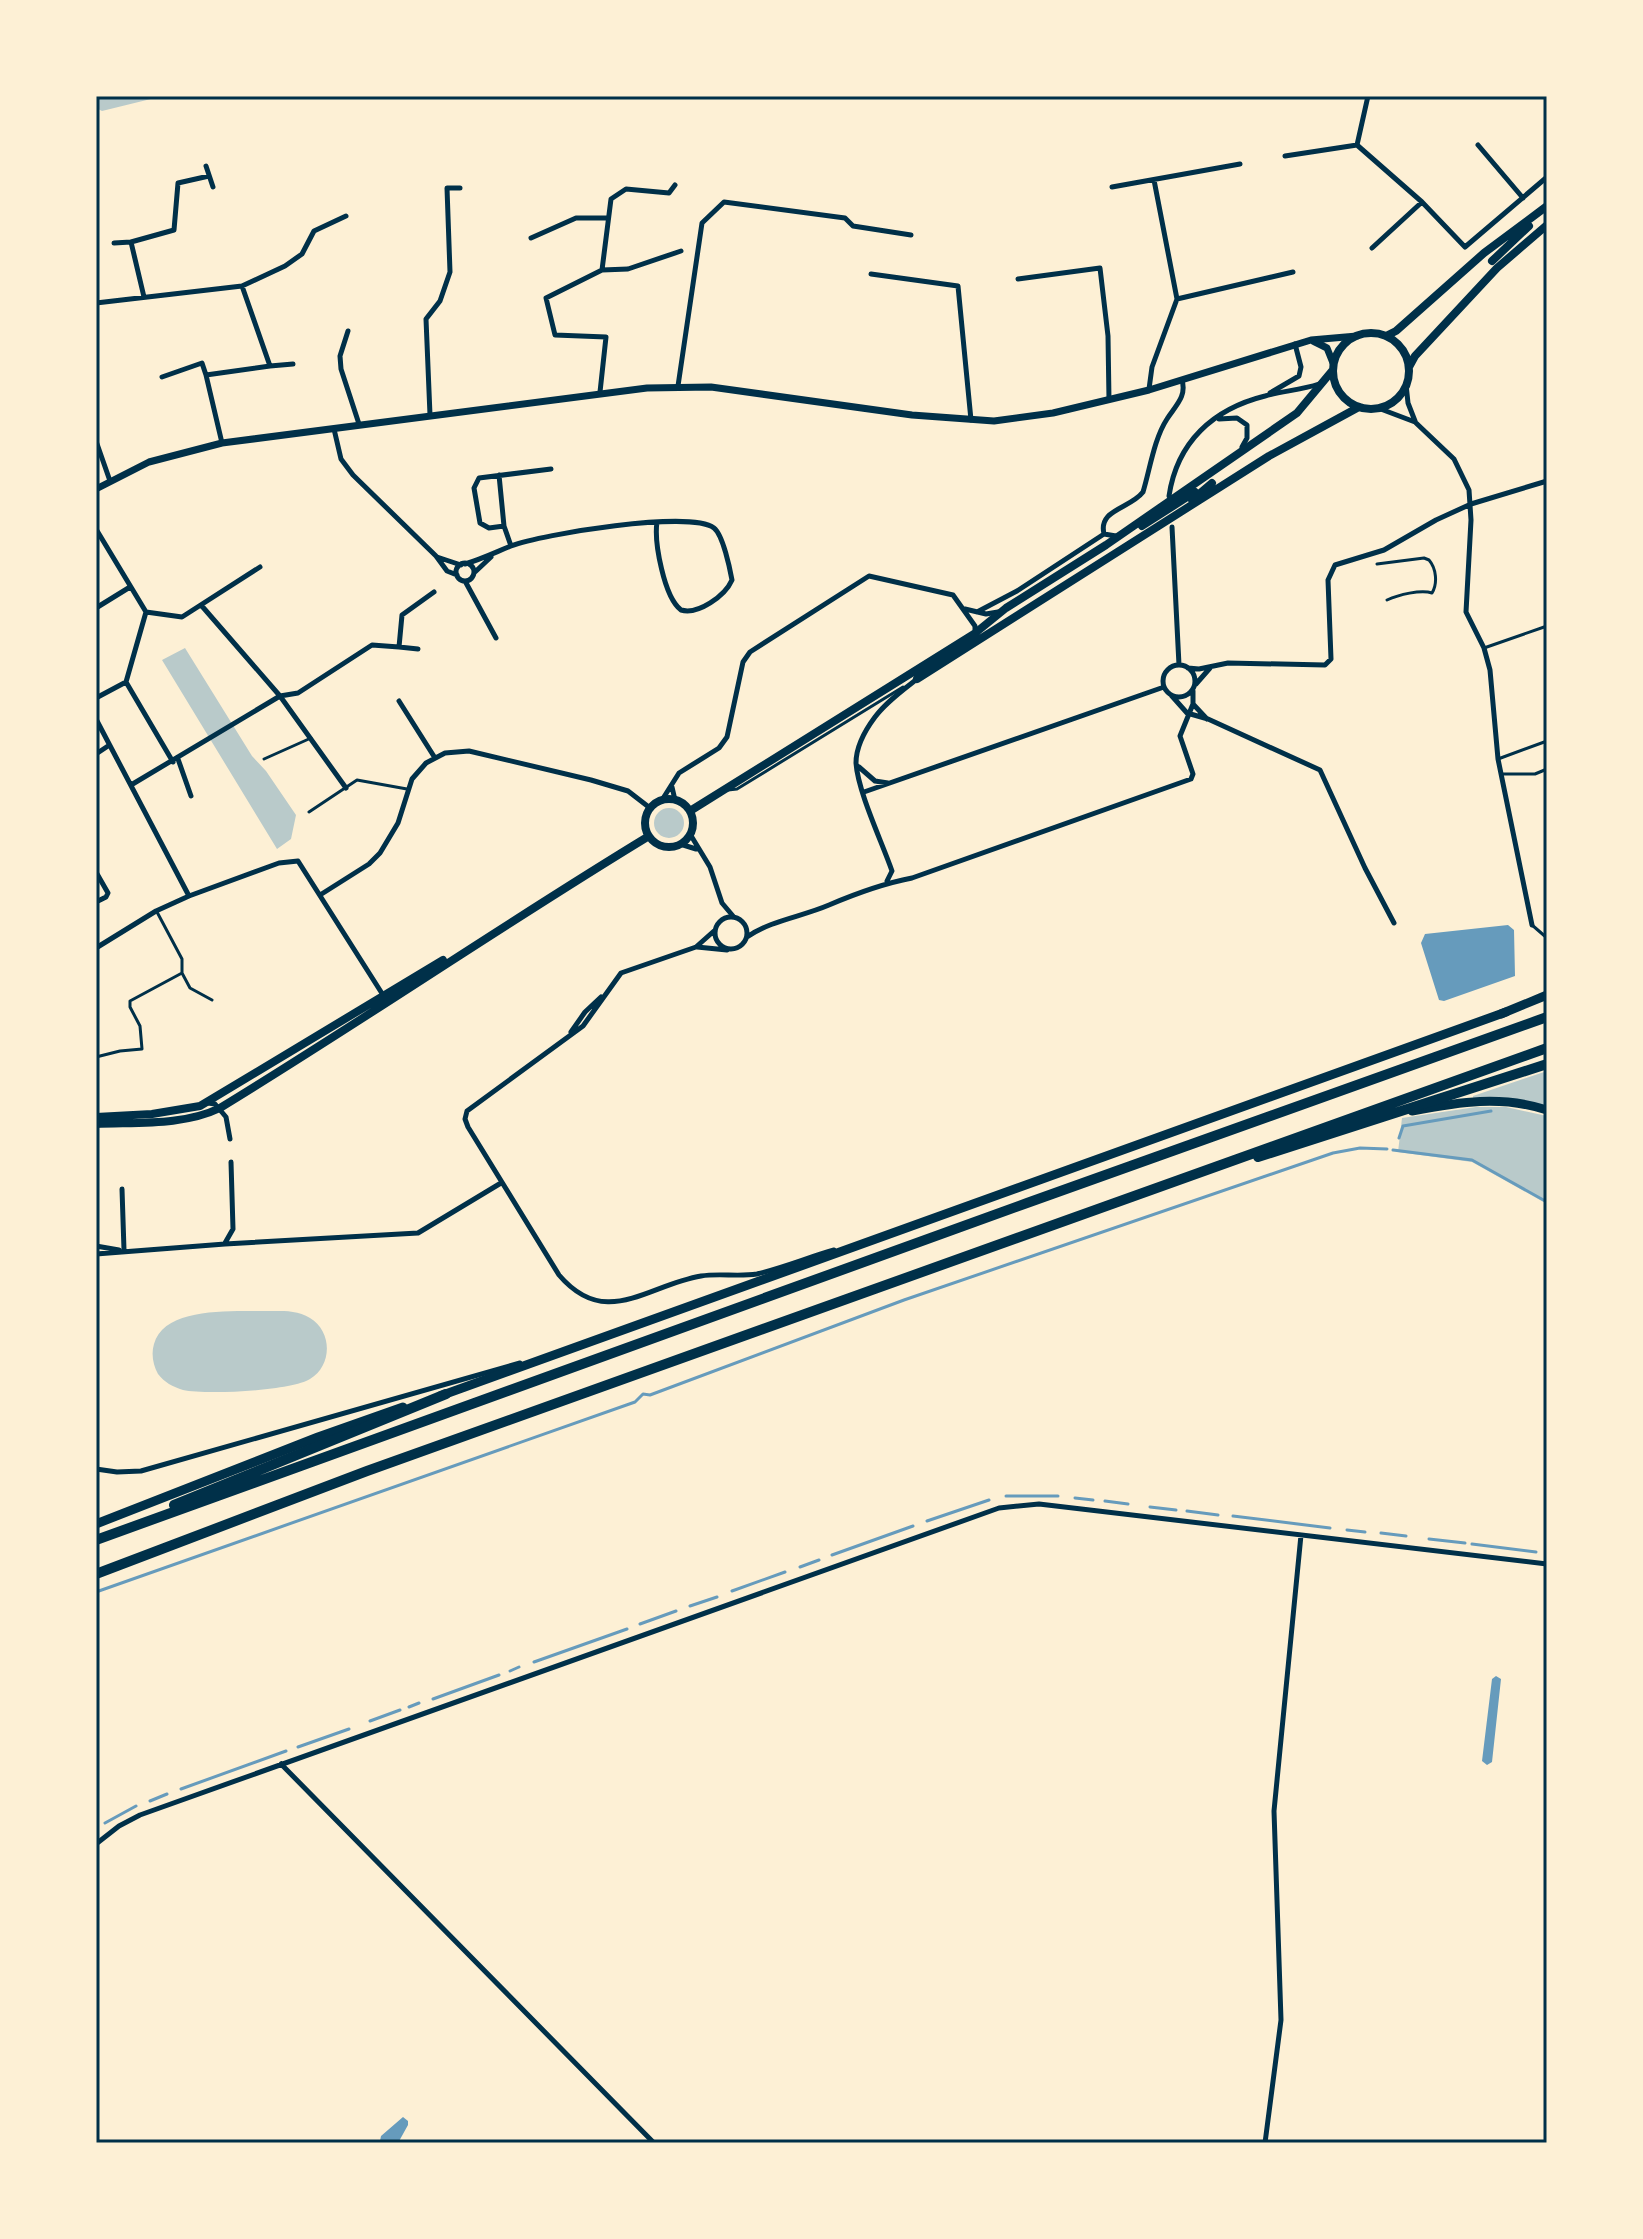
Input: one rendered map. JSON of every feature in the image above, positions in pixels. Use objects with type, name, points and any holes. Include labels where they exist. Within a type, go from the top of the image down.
[{"type":"highway","points":[[96,1539],[1547,1017]]},
{"type":"highway","points":[[96,1574],[367,1471],[1547,1048]]},
{"type":"highway","points":[[1187,1177],[1276,1153],[1547,1064]]},
{"type":"highway","points":[[96,1539],[446,1394]]},
{"type":"main road","points":[[1547,208],[1492,261],[1547,222]]},
{"type":"main road","points":[[1390,338],[1484,253],[1547,208]]},
{"type":"main road","points":[[1408,368],[1415,356],[1497,268],[1547,222]]},
{"type":"main road","points":[[1106,545],[1297,413],[1324,382],[1339,351],[1347,341],[1374,334],[1390,338],[1406,357],[1408,368],[1406,384],[1396,401],[1378,408],[1359,407],[1347,401],[1334,385],[1332,367]]},
{"type":"main road","points":[[1078,575],[1102,564],[1269,456],[1359,407]]},
{"type":"main road","points":[[690,811],[974,634],[1006,608],[1106,545],[1212,483],[1200,495],[917,679]]},
{"type":"main road","points":[[974,634],[1005,622]]},
{"type":"main road","points":[[662,800],[675,800],[690,811],[693,818],[690,834],[674,847],[660,845],[649,836],[645,822],[650,808],[662,800]]},
{"type":"main road","points":[[96,1124],[180,1119],[220,1108],[319,1047],[475,943],[649,836]]},
{"type":"main road","points":[[96,1117],[182,1111],[207,1103],[383,995],[475,943]]},
{"type":"main road","points":[[96,1524],[332,1432],[446,1394],[1547,996]]},
{"type":"main road","points":[[1394,1115],[1484,1100],[1547,1110]]},
{"type":"street","points":[[1357,145],[1368,96]]},
{"type":"street","points":[[1285,156],[1357,145],[1422,202],[1465,247],[1547,177]]},
{"type":"street","points":[[1478,145],[1523,198]]},
{"type":"street","points":[[1112,187],[1240,164]]},
{"type":"street","points":[[206,166],[213,187]]},
{"type":"street","points":[[114,243],[131,242],[174,230],[178,183],[209,176]]},
{"type":"street","points":[[1149,390],[1156,354],[1177,299],[1154,180]]},
{"type":"street","points":[[602,270],[611,199],[626,189],[669,193],[675,185]]},
{"type":"street","points":[[430,415],[426,319],[440,301],[450,272],[447,188],[460,188]]},
{"type":"street","points":[[678,386],[702,223],[724,202],[845,218],[853,226],[911,235]]},
{"type":"street","points":[[1372,248],[1422,202]]},
{"type":"street","points":[[96,303],[242,286],[285,266],[302,254],[314,231],[346,216]]},
{"type":"street","points":[[531,238],[576,218],[608,218]]},
{"type":"street","points":[[131,242],[144,297]]},
{"type":"street","points":[[600,392],[606,337],[555,335],[546,298],[602,270],[628,269],[681,251]]},
{"type":"street","points":[[1018,279],[1100,268],[1108,336],[1109,400]]},
{"type":"street","points":[[1177,299],[1293,272]]},
{"type":"street","points":[[871,274],[958,286],[971,421]]},
{"type":"street","points":[[242,286],[270,366]]},
{"type":"street","points":[[348,331],[340,356],[341,369],[359,424]]},
{"type":"street","points":[[96,489],[149,462],[222,443],[600,392],[678,386],[747,391],[971,421],[1028,417],[1149,390],[1311,340],[1357,336]]},
{"type":"street","points":[[1311,340],[1327,348],[1332,367]]},
{"type":"street","points":[[1169,496],[1174,472],[1189,441],[1230,409],[1264,396],[1299,376],[1301,367],[1295,344]]},
{"type":"street","points":[[162,377],[202,363],[222,443]]},
{"type":"street","points":[[206,375],[293,364]]},
{"type":"street","points":[[1104,534],[1102,522],[1106,516],[1143,492],[1165,422],[1182,399],[1182,380]]},
{"type":"street","points":[[1264,396],[1305,389],[1324,382]]},
{"type":"street","points":[[1406,384],[1408,403],[1415,422]]},
{"type":"street","points":[[1378,408],[1415,422],[1454,459],[1469,490],[1466,612],[1484,648],[1490,670],[1498,759],[1532,925]]},
{"type":"street","points":[[1214,420],[1237,418],[1247,425],[1247,438],[1236,456]]},
{"type":"street","points":[[334,428],[341,459],[447,571],[465,581],[496,638]]},
{"type":"street","points":[[96,441],[110,481]]},
{"type":"street","points":[[504,526],[483,526],[474,488],[479,478],[551,469]]},
{"type":"street","points":[[499,475],[504,526],[511,546]]},
{"type":"street","points":[[1394,923],[1320,770],[1208,719],[1190,714],[1164,687],[1165,674],[1171,667],[1179,665],[1188,668],[1228,663],[1325,665],[1331,659],[1328,580],[1332,568],[1339,563],[1384,550],[1471,504],[1547,481]]},
{"type":"street","points":[[457,575],[463,564],[559,533],[657,522],[704,524],[712,526],[718,533],[732,580],[723,593],[694,612],[681,610],[672,599],[654,538],[657,522]]},
{"type":"street","points":[[1172,527],[1179,665]]},
{"type":"street","points":[[96,529],[146,612],[126,682],[96,698]]},
{"type":"street","points":[[977,612],[1017,591],[1104,534],[1117,536]]},
{"type":"street","points":[[436,556],[470,565],[474,572]]},
{"type":"street","points":[[465,581],[473,577],[474,572],[491,556]]},
{"type":"street","points":[[146,612],[182,617],[260,567]]},
{"type":"street","points":[[662,800],[679,773],[719,748],[727,737],[743,662],[750,652],[864,579],[874,575],[949,593],[975,626],[974,634]]},
{"type":"street","points":[[96,608],[130,587]]},
{"type":"street","points":[[399,647],[402,615],[434,592]]},
{"type":"street","points":[[201,605],[280,696],[346,788]]},
{"type":"street","points":[[964,609],[995,613],[1006,608]]},
{"type":"street","points":[[131,785],[176,761],[280,696],[298,693],[372,645],[418,649]]},
{"type":"street","points":[[1171,695],[1185,697],[1211,667]]},
{"type":"street","points":[[889,1234],[757,1274],[702,1275],[618,1303],[586,1298],[559,1275],[468,1127],[465,1119],[467,1111],[590,1019],[614,979],[627,969],[696,947],[741,947],[747,937],[761,928],[886,882],[912,878],[1191,779],[1193,774],[1180,736],[1193,704],[1194,674],[1188,668]]},
{"type":"street","points":[[886,882],[892,871],[856,764],[864,734],[876,714],[917,679]]},
{"type":"street","points":[[126,682],[176,761],[191,796]]},
{"type":"street","points":[[864,792],[1164,687]]},
{"type":"street","points":[[399,701],[435,758]]},
{"type":"street","points":[[1193,704],[1208,719]]},
{"type":"street","points":[[96,719],[189,896]]},
{"type":"street","points":[[96,754],[108,746]]},
{"type":"street","points":[[320,895],[369,864],[380,853],[398,823],[408,789],[418,770],[435,758],[459,751],[479,753],[621,788],[650,808]]},
{"type":"street","points":[[856,764],[875,781],[888,783]]},
{"type":"street","points":[[672,786],[675,800]]},
{"type":"street","points":[[690,834],[710,867],[722,903],[734,917]]},
{"type":"street","points":[[680,844],[697,849]]},
{"type":"street","points":[[96,948],[156,911],[189,896],[279,863],[298,861],[383,995]]},
{"type":"street","points":[[96,872],[108,893],[96,902]]},
{"type":"street","points":[[696,947],[714,931],[722,903]]},
{"type":"street","points":[[717,924],[728,916],[761,928]]},
{"type":"street","points":[[745,923],[747,937]]},
{"type":"street","points":[[714,931],[722,946],[735,949]]},
{"type":"street","points":[[207,1103],[220,1108],[226,1117],[230,1136]]},
{"type":"street","points":[[225,1244],[233,1229],[231,1162]]},
{"type":"street","points":[[96,1254],[415,1234],[501,1183]]},
{"type":"street","points":[[122,1189],[124,1250]]},
{"type":"street","points":[[96,1246],[124,1250]]},
{"type":"street","points":[[96,1469],[141,1471],[563,1351]]},
{"type":"street","points":[[96,1844],[140,1815],[999,1508],[1039,1504],[1547,1564]]},
{"type":"street","points":[[1265,2143],[1281,2020],[1274,1811],[1301,1535]]},
{"type":"street","points":[[281,1764],[654,2143]]},
{"type":"lane","points":[[1377,564],[1424,558],[1433,567],[1436,585],[1432,593],[1414,592],[1387,600]]},
{"type":"lane","points":[[1484,648],[1547,626]]},
{"type":"lane","points":[[722,790],[737,789],[917,679]]},
{"type":"lane","points":[[264,759],[311,737]]},
{"type":"lane","points":[[1498,759],[1547,741]]},
{"type":"lane","points":[[1501,774],[1535,774],[1547,769]]},
{"type":"lane","points":[[309,812],[357,780],[408,789]]},
{"type":"lane","points":[[156,911],[182,959],[182,973],[190,988],[212,1000]]},
{"type":"lane","points":[[1532,925],[1547,938]]},
{"type":"lane","points":[[96,1057],[142,1049],[140,1026],[130,1001],[182,973]]},
{"type":"shaded area","points":[[96,96],[163,96],[102,111],[96,108]]},
{"type":"shaded area","points":[[185,648],[252,756],[296,815],[291,839],[277,849],[162,660]]},
{"type":"shaded area","points":[[669,808],[675,809],[683,817],[683,829],[675,837],[669,838],[663,837],[655,829],[654,823],[655,817],[663,809]]},
{"type":"shaded area","points":[[1547,1071],[1547,1107],[1473,1098],[1473,1096]]},
{"type":"shaded area","points":[[1476,1107],[1506,1107],[1547,1116],[1547,1204],[1472,1162],[1398,1152],[1402,1118]]},
{"type":"shaded area","points":[[275,1311],[306,1316],[323,1332],[326,1358],[323,1366],[310,1379],[268,1389],[210,1392],[179,1389],[158,1374],[153,1359],[154,1344],[161,1331],[173,1322],[206,1313]]},
{"type":"water","points":[[1508,925],[1514,930],[1515,976],[1444,1001],[1439,1000],[1421,943],[1425,934]]},
{"type":"water","points":[[1496,1676],[1501,1679],[1492,1762],[1487,1765],[1482,1761],[1492,1679]]},
{"type":"water","points":[[403,2117],[408,2125],[398,2143],[380,2141],[381,2136]]},
{"type":"waterway","points":[[1399,1138],[1403,1126],[1491,1111]]},
{"type":"waterway","points":[[96,1592],[635,1402],[643,1394],[650,1395],[904,1300],[1333,1153],[1360,1148],[1387,1149]]},
{"type":"waterway","points":[[1393,1150],[1472,1160],[1547,1202]]},
{"type":"waterway","points":[[1006,1496],[1058,1496]]},
{"type":"waterway","points":[[1075,1498],[1093,1500]]},
{"type":"waterway","points":[[927,1521],[989,1500]]},
{"type":"waterway","points":[[1105,1501],[1128,1504]]},
{"type":"waterway","points":[[1150,1507],[1176,1510]]},
{"type":"waterway","points":[[1187,1511],[1218,1515]]},
{"type":"waterway","points":[[1233,1516],[1330,1528]]},
{"type":"waterway","points":[[832,1555],[913,1526]]},
{"type":"waterway","points":[[1347,1530],[1365,1532]]},
{"type":"waterway","points":[[1381,1533],[1406,1536]]},
{"type":"waterway","points":[[1429,1539],[1465,1543]]},
{"type":"waterway","points":[[1472,1544],[1536,1552]]},
{"type":"waterway","points":[[800,1567],[819,1560]]},
{"type":"waterway","points":[[732,1591],[785,1572]]},
{"type":"waterway","points":[[690,1606],[717,1597]]},
{"type":"waterway","points":[[640,1624],[676,1611]]},
{"type":"waterway","points":[[534,1662],[627,1629]]},
{"type":"waterway","points":[[510,1671],[519,1667]]},
{"type":"waterway","points":[[433,1699],[499,1675]]},
{"type":"waterway","points":[[409,1707],[419,1703]]},
{"type":"waterway","points":[[370,1721],[400,1710]]},
{"type":"waterway","points":[[298,1747],[349,1729]]},
{"type":"waterway","points":[[181,1789],[286,1751]]},
{"type":"waterway","points":[[150,1801],[167,1794]]},
{"type":"waterway","points":[[105,1823],[136,1806]]}]
